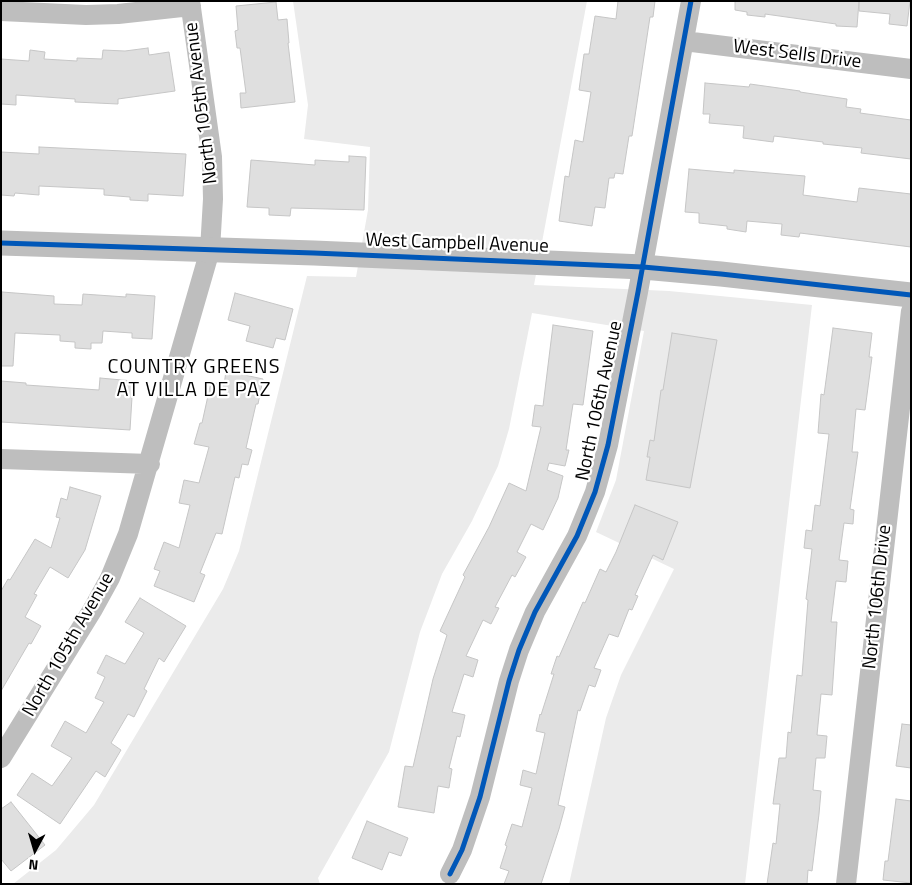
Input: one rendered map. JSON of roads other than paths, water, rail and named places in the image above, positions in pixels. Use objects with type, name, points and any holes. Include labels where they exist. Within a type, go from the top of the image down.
[{"type":"street","name":"North 106th Avenue","points":[[450,874],[462,850],[480,797],[519,650],[535,612],[577,536],[595,492],[608,445],[643,267],[691,1]]},
{"type":"street","points":[[1,11],[86,15],[118,14],[190,3]]},
{"type":"street","name":"North 105th Avenue","points":[[1,758],[94,609],[110,578],[128,534],[150,464],[210,250],[213,199],[212,157],[190,3]]},
{"type":"street","name":"West Sells Drive","points":[[684,41],[911,69]]},
{"type":"street","name":"West Campbell Avenue","points":[[1,243],[643,267],[911,295]]},
{"type":"street","name":"North 106th Drive","points":[[846,884],[911,311]]},
{"type":"street","points":[[1,459],[150,464]]},
{"type":"district","name":"COUNTRY GREENS AT VILLA DE PAZ","points":[[194,380]]}]
